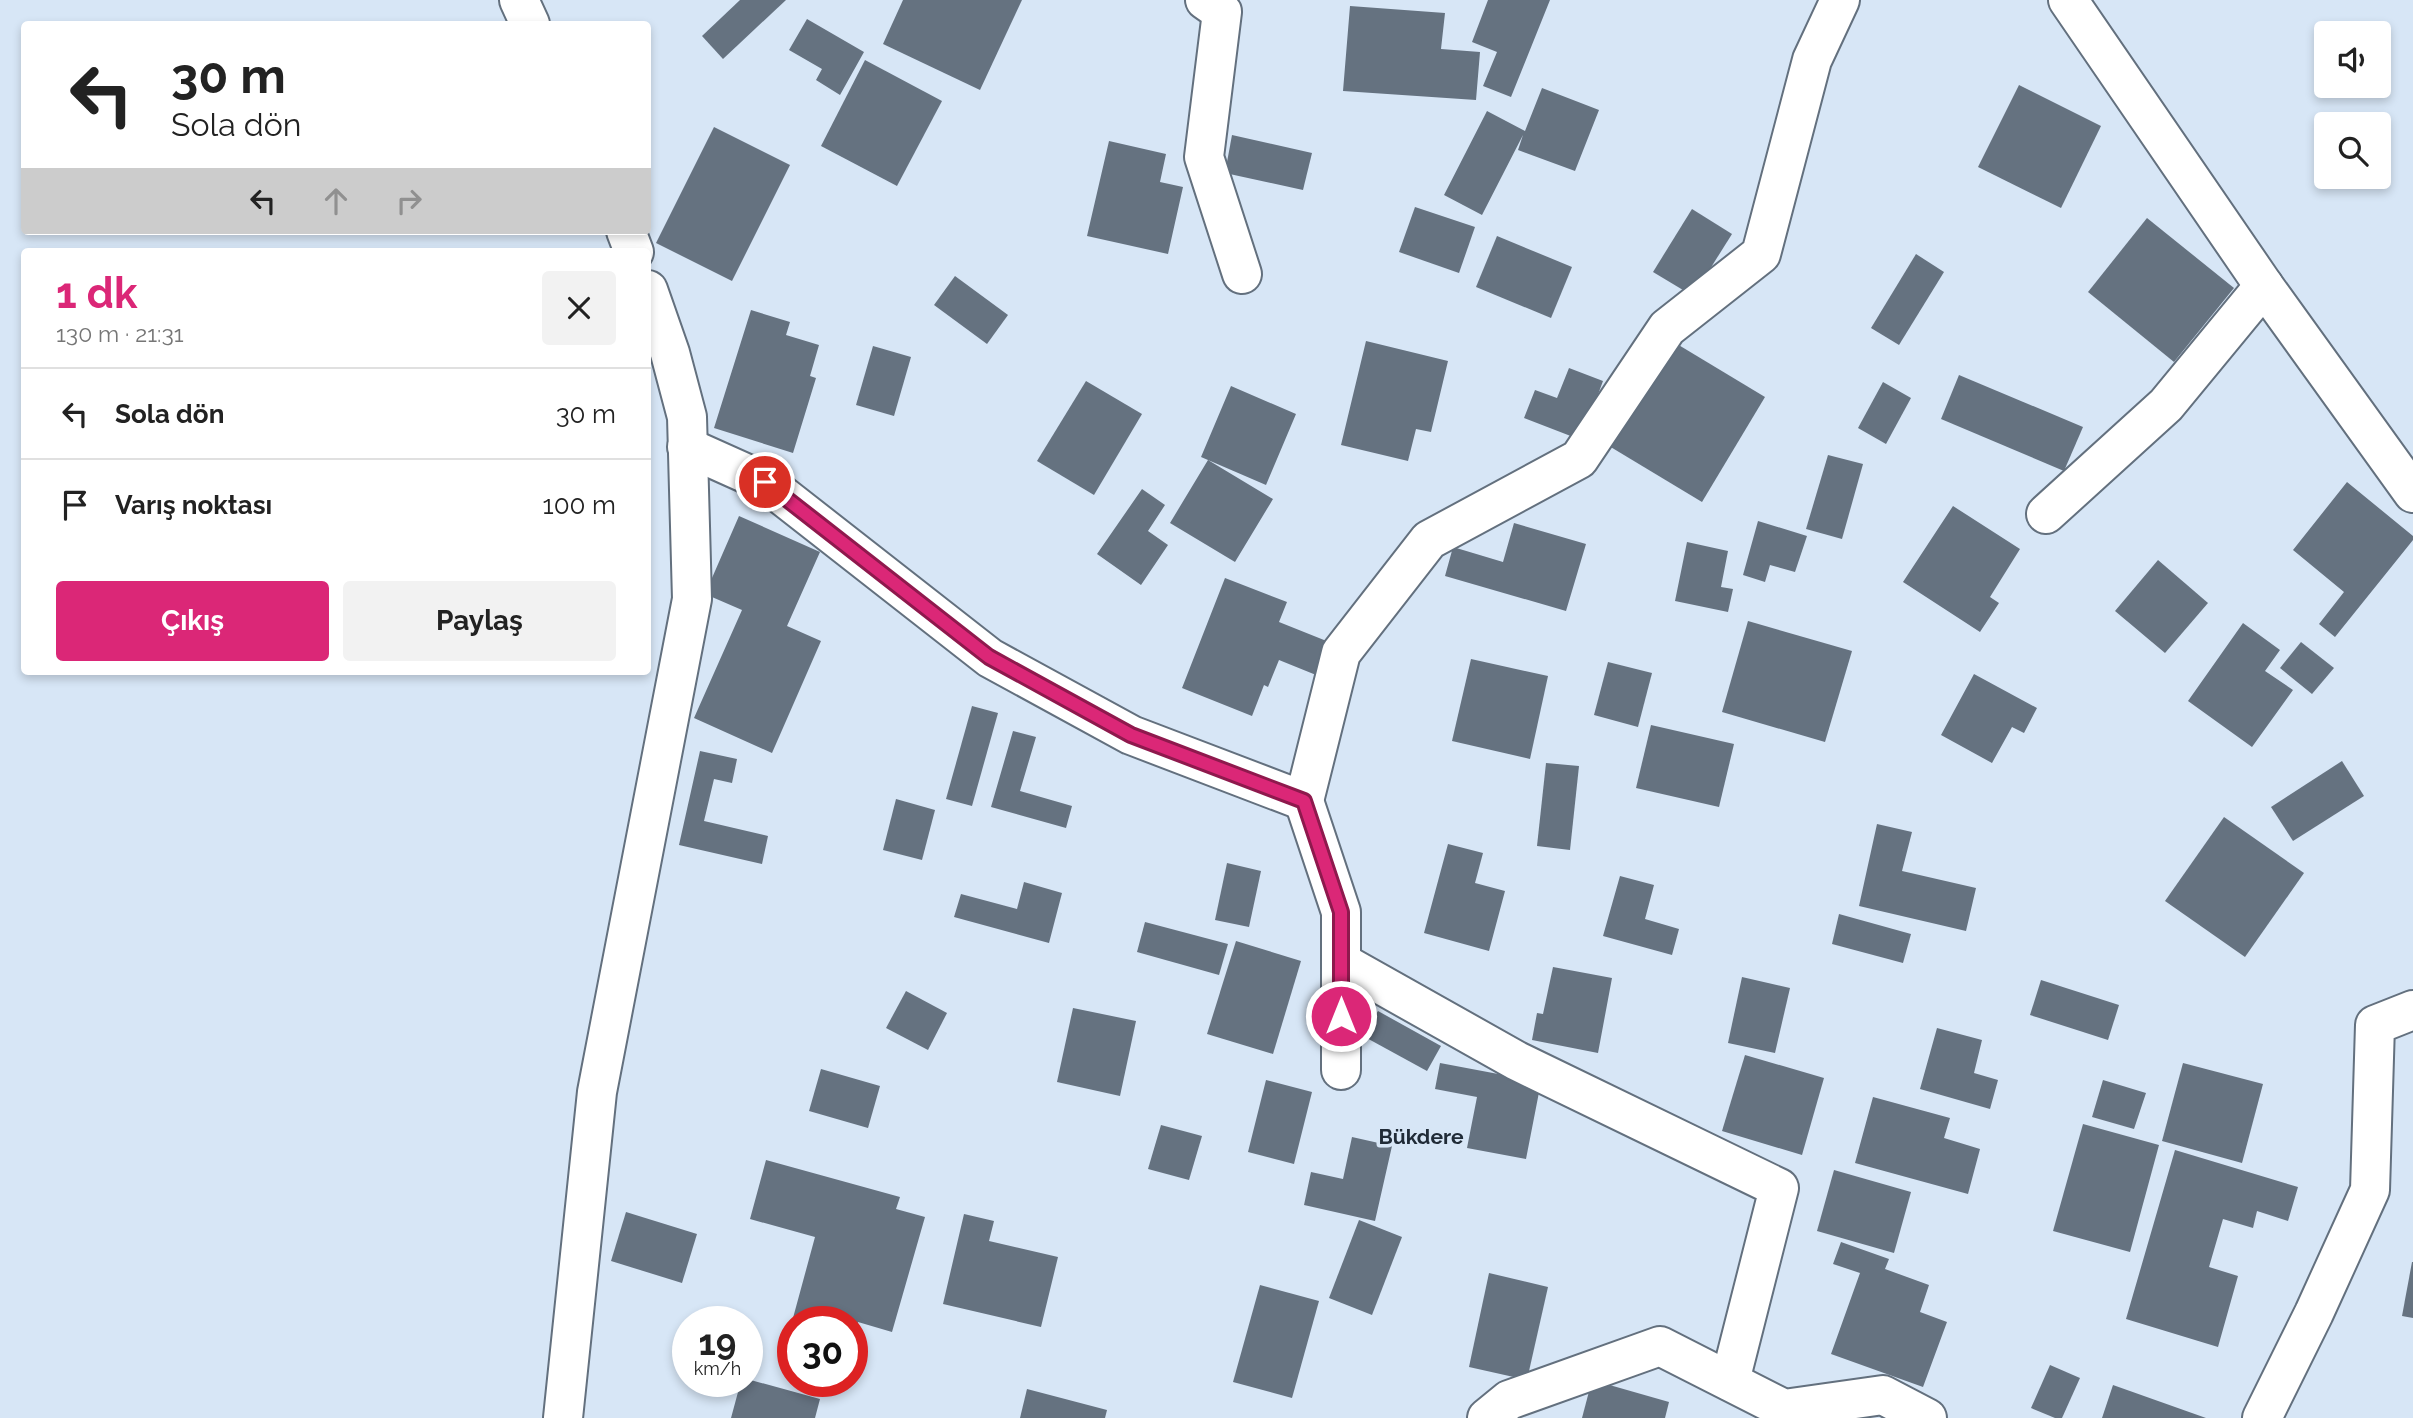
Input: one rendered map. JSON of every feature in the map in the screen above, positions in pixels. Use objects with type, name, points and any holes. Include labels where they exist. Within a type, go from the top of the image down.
[{"type":"street","points":[[519,0],[529,21]]},
{"type":"street","points":[[1205,0],[1222,12],[1204,157],[1242,274]]},
{"type":"street","points":[[1341,1070],[1341,912],[1304,801],[1340,653],[1429,540],[1578,459],[1667,328],[1761,254],[1812,60],[1840,0]]},
{"type":"street","points":[[2068,0],[2264,286],[2413,493]]},
{"type":"street","points":[[2046,514],[2166,405],[2264,286]]},
{"type":"street","points":[[563,1418],[597,1092],[692,598],[687,417],[670,353],[651,299]]},
{"type":"street","points":[[687,447],[765,482],[989,657],[1131,735],[1304,801]]},
{"type":"street","points":[[1341,962],[1517,1061],[1779,1188],[1731,1381]]},
{"type":"street","points":[[2263,1418],[2370,1190],[2375,1026],[2413,1010]]},
{"type":"street","points":[[1486,1418],[1509,1400],[1660,1346],[1784,1409],[1883,1395],[1927,1418]]},
{"type":"building","points":[[740,0],[786,0],[723,59],[702,36]]},
{"type":"building","points":[[903,0],[1022,0],[980,90],[883,44]]},
{"type":"building","points":[[1488,0],[1550,0],[1511,97],[1483,86],[1497,52],[1472,42]]},
{"type":"building","points":[[1350,6],[1445,13],[1441,49],[1480,52],[1476,100],[1343,91]]},
{"type":"building","points":[[807,19],[864,52],[840,95],[816,80],[822,69],[789,50]]},
{"type":"building","points":[[865,60],[942,101],[897,186],[821,146]]},
{"type":"building","points":[[2019,85],[2101,126],[2061,208],[1978,167]]},
{"type":"building","points":[[1542,88],[1599,110],[1575,171],[1518,150],[1523,135],[1482,215],[1444,195],[1487,111],[1525,131]]},
{"type":"building","points":[[714,127],[790,165],[732,281],[656,243]]},
{"type":"building","points":[[1232,135],[1312,153],[1303,190],[1225,173]]},
{"type":"building","points":[[1109,141],[1166,154],[1160,182],[1183,187],[1168,254],[1087,236]]},
{"type":"building","points":[[1415,207],[1475,227],[1459,273],[1399,252]]},
{"type":"building","points":[[1692,209],[1732,234],[1693,296],[1653,272]]},
{"type":"building","points":[[2147,218],[2234,288],[2174,362],[2088,292]]},
{"type":"building","points":[[1497,236],[1572,267],[1551,318],[1476,287]]},
{"type":"building","points":[[1916,254],[1944,272],[1899,345],[1871,328]]},
{"type":"building","points":[[955,276],[1008,315],[987,344],[934,305]]},
{"type":"building","points":[[751,310],[790,322],[786,335],[819,345],[810,376],[816,378],[793,453],[714,428]]},
{"type":"building","points":[[1366,341],[1448,361],[1431,432],[1416,429],[1408,461],[1341,445]]},
{"type":"building","points":[[1672,341],[1765,397],[1702,502],[1609,446]]},
{"type":"building","points":[[873,346],[911,357],[894,416],[856,405]]},
{"type":"building","points":[[1569,368],[1603,381],[1581,440],[1524,418],[1535,390],[1557,398]]},
{"type":"building","points":[[1959,375],[2083,427],[2064,471],[1941,419]]},
{"type":"building","points":[[1086,381],[1142,414],[1094,495],[1037,461]]},
{"type":"building","points":[[1883,382],[1911,398],[1886,444],[1858,428]]},
{"type":"building","points":[[1231,386],[1296,414],[1266,485],[1201,457]]},
{"type":"building","points":[[1828,455],[1863,464],[1842,539],[1806,529]]},
{"type":"building","points":[[1208,460],[1273,499],[1235,562],[1170,523]]},
{"type":"building","points":[[2347,482],[2413,536],[2413,540],[2335,637],[2319,624],[2344,592],[2293,550]]},
{"type":"building","points":[[1142,489],[1165,505],[1148,531],[1168,545],[1141,585],[1097,554]]},
{"type":"building","points":[[1953,506],[2020,549],[1990,597],[1999,603],[1980,632],[1903,582]]},
{"type":"building","points":[[739,516],[820,552],[787,626],[821,641],[772,753],[694,718],[742,610],[705,594]]},
{"type":"building","points":[[1758,521],[1807,536],[1795,572],[1770,565],[1765,582],[1743,575]]},
{"type":"building","points":[[1514,523],[1586,544],[1566,611],[1445,576],[1453,547],[1503,562]]},
{"type":"building","points":[[1687,542],[1728,551],[1721,587],[1733,589],[1728,612],[1675,601]]},
{"type":"building","points":[[2158,560],[2208,603],[2165,653],[2115,611]]},
{"type":"building","points":[[1225,578],[1287,602],[1279,622],[1334,644],[1321,677],[1279,660],[1268,687],[1264,685],[1252,716],[1182,688]]},
{"type":"building","points":[[1748,621],[1852,651],[1825,742],[1722,712]]},
{"type":"building","points":[[2243,623],[2280,650],[2265,671],[2293,690],[2252,747],[2188,701]]},
{"type":"building","points":[[2301,642],[2334,668],[2312,694],[2280,668]]},
{"type":"building","points":[[1471,659],[1548,676],[1530,759],[1452,741]]},
{"type":"building","points":[[1608,662],[1652,673],[1638,727],[1594,715]]},
{"type":"building","points":[[1974,674],[2037,708],[2024,733],[2012,727],[1992,763],[1941,735]]},
{"type":"building","points":[[972,706],[998,713],[972,806],[946,799]]},
{"type":"building","points":[[1651,725],[1734,744],[1719,807],[1636,788]]},
{"type":"building","points":[[1013,731],[1036,737],[1020,791],[1072,806],[1066,828],[991,807]]},
{"type":"building","points":[[700,751],[737,759],[732,783],[714,779],[704,821],[768,836],[762,864],[679,845]]},
{"type":"building","points":[[2342,761],[2364,796],[2293,841],[2271,807]]},
{"type":"building","points":[[1546,763],[1579,766],[1570,850],[1537,846]]},
{"type":"building","points":[[896,799],[935,810],[922,860],[883,850]]},
{"type":"building","points":[[2224,817],[2304,873],[2245,957],[2165,901]]},
{"type":"building","points":[[1877,824],[1912,832],[1902,871],[1976,888],[1966,931],[1859,906]]},
{"type":"building","points":[[1448,844],[1483,853],[1475,883],[1505,891],[1489,951],[1424,933]]},
{"type":"building","points":[[1227,863],[1261,871],[1249,927],[1215,920]]},
{"type":"building","points":[[1620,876],[1654,885],[1645,919],[1679,929],[1672,955],[1603,936]]},
{"type":"building","points":[[1024,882],[1062,893],[1049,943],[954,917],[961,894],[1017,909]]},
{"type":"building","points":[[1839,914],[1911,934],[1903,963],[1832,944]]},
{"type":"building","points":[[1145,922],[1228,944],[1219,975],[1137,952]]},
{"type":"building","points":[[1236,941],[1301,961],[1273,1054],[1207,1034]]},
{"type":"building","points":[[1553,967],[1612,978],[1598,1053],[1532,1040],[1537,1013],[1543,1014]]},
{"type":"building","points":[[1742,977],[1790,988],[1775,1053],[1728,1043]]},
{"type":"building","points":[[2041,980],[2119,1005],[2108,1040],[2030,1015]]},
{"type":"building","points":[[906,991],[947,1013],[928,1050],[886,1028]]},
{"type":"building","points":[[1073,1008],[1136,1021],[1120,1096],[1057,1082]]},
{"type":"building","points":[[1378,1011],[1441,1046],[1427,1071],[1363,1036]]},
{"type":"building","points":[[1937,1028],[1982,1040],[1974,1073],[1998,1080],[1990,1109],[1920,1089]]},
{"type":"building","points":[[1745,1055],[1824,1078],[1802,1155],[1722,1131]]},
{"type":"building","points":[[1440,1063],[1541,1082],[1526,1159],[1467,1148],[1477,1097],[1435,1089]]},
{"type":"building","points":[[2183,1063],[2263,1084],[2242,1163],[2162,1141]]},
{"type":"building","points":[[821,1069],[880,1086],[868,1128],[809,1111]]},
{"type":"building","points":[[1266,1080],[1312,1092],[1294,1164],[1248,1152]]},
{"type":"building","points":[[2103,1080],[2146,1093],[2134,1129],[2092,1117]]},
{"type":"building","points":[[1873,1097],[1950,1118],[1944,1138],[1980,1149],[1968,1194],[1855,1163]]},
{"type":"building","points":[[2083,1124],[2159,1145],[2130,1252],[2053,1231]]},
{"type":"building","points":[[1161,1125],[1202,1136],[1189,1180],[1148,1169]]},
{"type":"building","points":[[1352,1137],[1392,1146],[1375,1221],[1304,1205],[1311,1172],[1343,1179]]},
{"type":"building","points":[[2175,1150],[2298,1187],[2288,1221],[2257,1211],[2253,1228],[2223,1219],[2209,1267],[2238,1276],[2218,1347],[2126,1319]]},
{"type":"building","points":[[766,1160],[900,1197],[896,1209],[925,1217],[892,1332],[868,1325],[868,1306],[796,1306],[815,1237],[750,1219]]},
{"type":"building","points":[[1834,1170],[1911,1192],[1894,1253],[1817,1231]]},
{"type":"building","points":[[626,1212],[697,1234],[682,1283],[611,1261]]},
{"type":"building","points":[[964,1214],[994,1221],[989,1241],[1058,1257],[1041,1327],[943,1304]]},
{"type":"building","points":[[1359,1220],[1402,1237],[1372,1315],[1329,1298]]},
{"type":"building","points":[[1841,1242],[1889,1259],[1885,1269],[1929,1285],[1920,1312],[1947,1322],[1923,1387],[1831,1354],[1860,1273],[1833,1264]]},
{"type":"building","points":[[2413,1262],[2413,1318],[2402,1316]]},
{"type":"building","points":[[1489,1273],[1548,1287],[1527,1380],[1469,1367]]},
{"type":"building","points":[[1260,1285],[1319,1301],[1292,1398],[1233,1382]]},
{"type":"building","points":[[2050,1365],[2080,1378],[2062,1418],[2055,1418],[2031,1408]]},
{"type":"building","points":[[1592,1380],[1669,1402],[1665,1418],[1582,1418]]},
{"type":"building","points":[[763,1383],[777,1387],[777,1397],[820,1399],[815,1418],[731,1418],[737,1397],[763,1397]]},
{"type":"building","points":[[2113,1385],[2206,1418],[2102,1418]]},
{"type":"building","points":[[1027,1389],[1107,1410],[1105,1418],[1020,1418]]},
{"type":"district","name":"Bükdere","points":[[1421,1137]]},
{"type":"route","points":[[765,482],[989,657],[1131,735],[1304,801],[1341,912],[1341,1016]]}]
